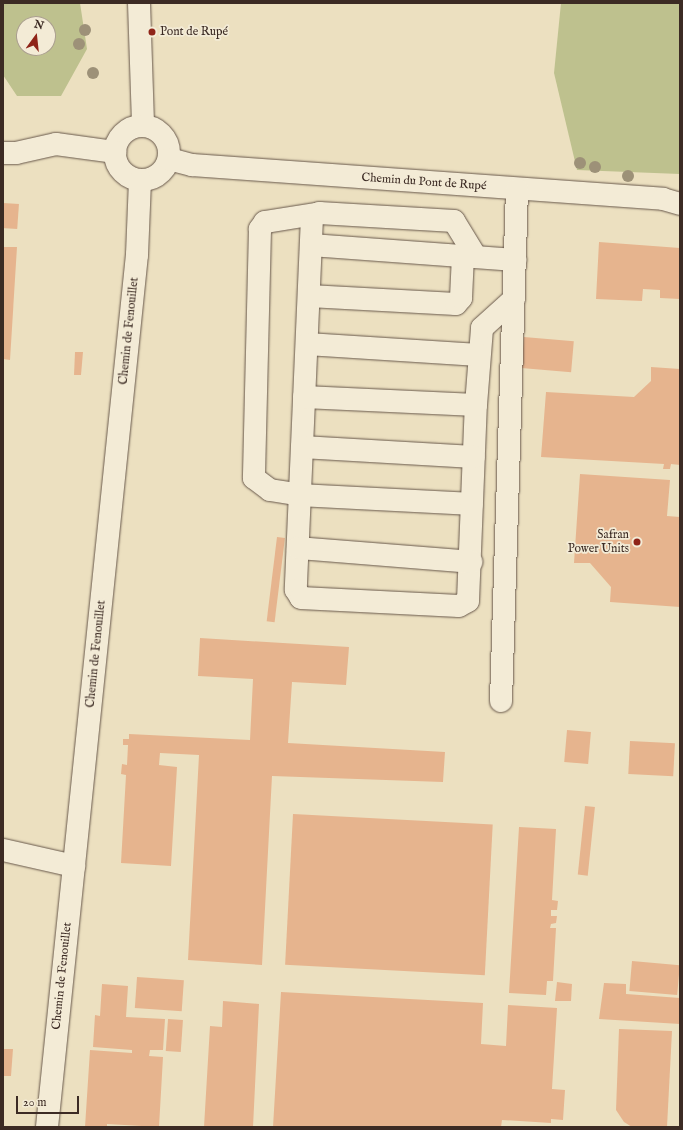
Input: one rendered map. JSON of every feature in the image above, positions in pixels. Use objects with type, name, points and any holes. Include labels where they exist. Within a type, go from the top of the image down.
[{"type":"street","points":[[139,3],[143,126]]},
{"type":"street","points":[[143,126],[150,127],[164,136],[170,151],[169,159],[163,170],[153,178],[140,180],[122,171],[116,161],[115,152],[121,136],[127,131],[143,126]]},
{"type":"street","points":[[3,153],[16,153],[56,144],[115,152]]},
{"type":"street","name":"Chemin du Pont de Rupé","points":[[169,159],[192,165],[663,200],[680,204]]},
{"type":"street","name":"Chemin de Fenouillet","points":[[47,1127],[136,262],[140,180]]},
{"type":"street","points":[[501,701],[517,189]]},
{"type":"street","points":[[315,214],[312,220],[308,296],[296,590],[301,598],[459,606],[468,601],[471,562],[476,405],[482,328],[514,299]]},
{"type":"street","points":[[308,296],[456,304],[462,298],[470,257],[456,221],[315,214],[265,222],[259,234],[252,469],[254,478],[260,485],[270,490],[300,495],[472,504]]},
{"type":"street","points":[[311,246],[515,260]]},
{"type":"street","points":[[307,344],[479,355]]},
{"type":"street","points":[[304,397],[476,405]]},
{"type":"street","points":[[302,448],[474,457]]},
{"type":"street","points":[[298,548],[471,562]]},
{"type":"street","points":[[3,850],[74,866]]},
{"type":"green space","points":[[3,3],[80,3],[87,49],[61,96],[17,96],[3,75]]},
{"type":"green space","points":[[561,3],[680,3],[680,174],[577,170],[554,73]]},
{"type":"building","points":[[3,203],[19,204],[17,229],[3,228]]},
{"type":"building","points":[[599,242],[680,248],[680,299],[660,298],[660,290],[643,289],[642,301],[596,299]]},
{"type":"building","points":[[3,247],[17,247],[10,360],[3,359]]},
{"type":"building","points":[[524,337],[574,341],[571,372],[521,368]]},
{"type":"building","points":[[75,352],[83,352],[81,375],[74,375]]},
{"type":"building","points":[[651,367],[680,369],[680,465],[671,464],[670,469],[663,469],[664,464],[541,457],[546,392],[634,397],[651,381]]},
{"type":"building","points":[[580,474],[670,480],[667,516],[680,517],[680,607],[610,602],[611,587],[590,563],[574,563]]},
{"type":"building","points":[[277,537],[285,538],[275,622],[267,621]]},
{"type":"building","points":[[200,638],[349,647],[346,685],[292,682],[288,743],[445,752],[443,782],[272,776],[262,965],[188,960],[199,755],[160,753],[159,765],[177,767],[171,866],[121,863],[126,775],[121,774],[122,764],[127,765],[128,745],[123,745],[123,739],[129,739],[129,734],[250,740],[253,679],[198,676]]},
{"type":"building","points":[[567,730],[591,732],[588,764],[564,762]]},
{"type":"building","points":[[630,741],[675,743],[673,776],[628,774]]},
{"type":"building","points":[[585,806],[595,807],[588,876],[578,875]]},
{"type":"building","points":[[293,814],[493,824],[485,975],[285,965]]},
{"type":"building","points":[[519,827],[556,829],[552,900],[558,901],[557,910],[551,910],[551,916],[557,916],[556,923],[551,924],[550,928],[556,928],[553,981],[547,981],[546,995],[509,993]]},
{"type":"building","points":[[632,961],[680,965],[677,995],[629,991]]},
{"type":"building","points":[[137,977],[184,980],[182,1011],[135,1008]]},
{"type":"building","points":[[557,982],[572,984],[571,1001],[555,1001]]},
{"type":"building","points":[[604,983],[626,984],[626,994],[680,998],[680,1024],[599,1019]]},
{"type":"building","points":[[102,984],[128,986],[126,1017],[165,1019],[163,1050],[150,1050],[149,1056],[163,1057],[159,1127],[107,1124],[107,1127],[85,1127],[90,1050],[132,1053],[132,1050],[93,1047],[95,1015],[100,1016]]},
{"type":"building","points":[[281,992],[483,1003],[481,1044],[506,1046],[508,1005],[557,1008],[552,1089],[565,1090],[563,1120],[551,1119],[551,1123],[502,1120],[501,1127],[273,1127]]},
{"type":"building","points":[[223,1001],[259,1004],[253,1127],[204,1127],[210,1026],[222,1027]]},
{"type":"building","points":[[168,1019],[183,1020],[181,1052],[166,1051]]},
{"type":"building","points":[[619,1029],[672,1031],[667,1127],[632,1127],[624,1122],[616,1110]]},
{"type":"building","points":[[3,1049],[13,1049],[11,1076],[3,1076]]},
{"type":"place","name":"Pont de Rupé","points":[[152,32]]},
{"type":"place","name":"Safran Power Units","points":[[637,542]]}]
